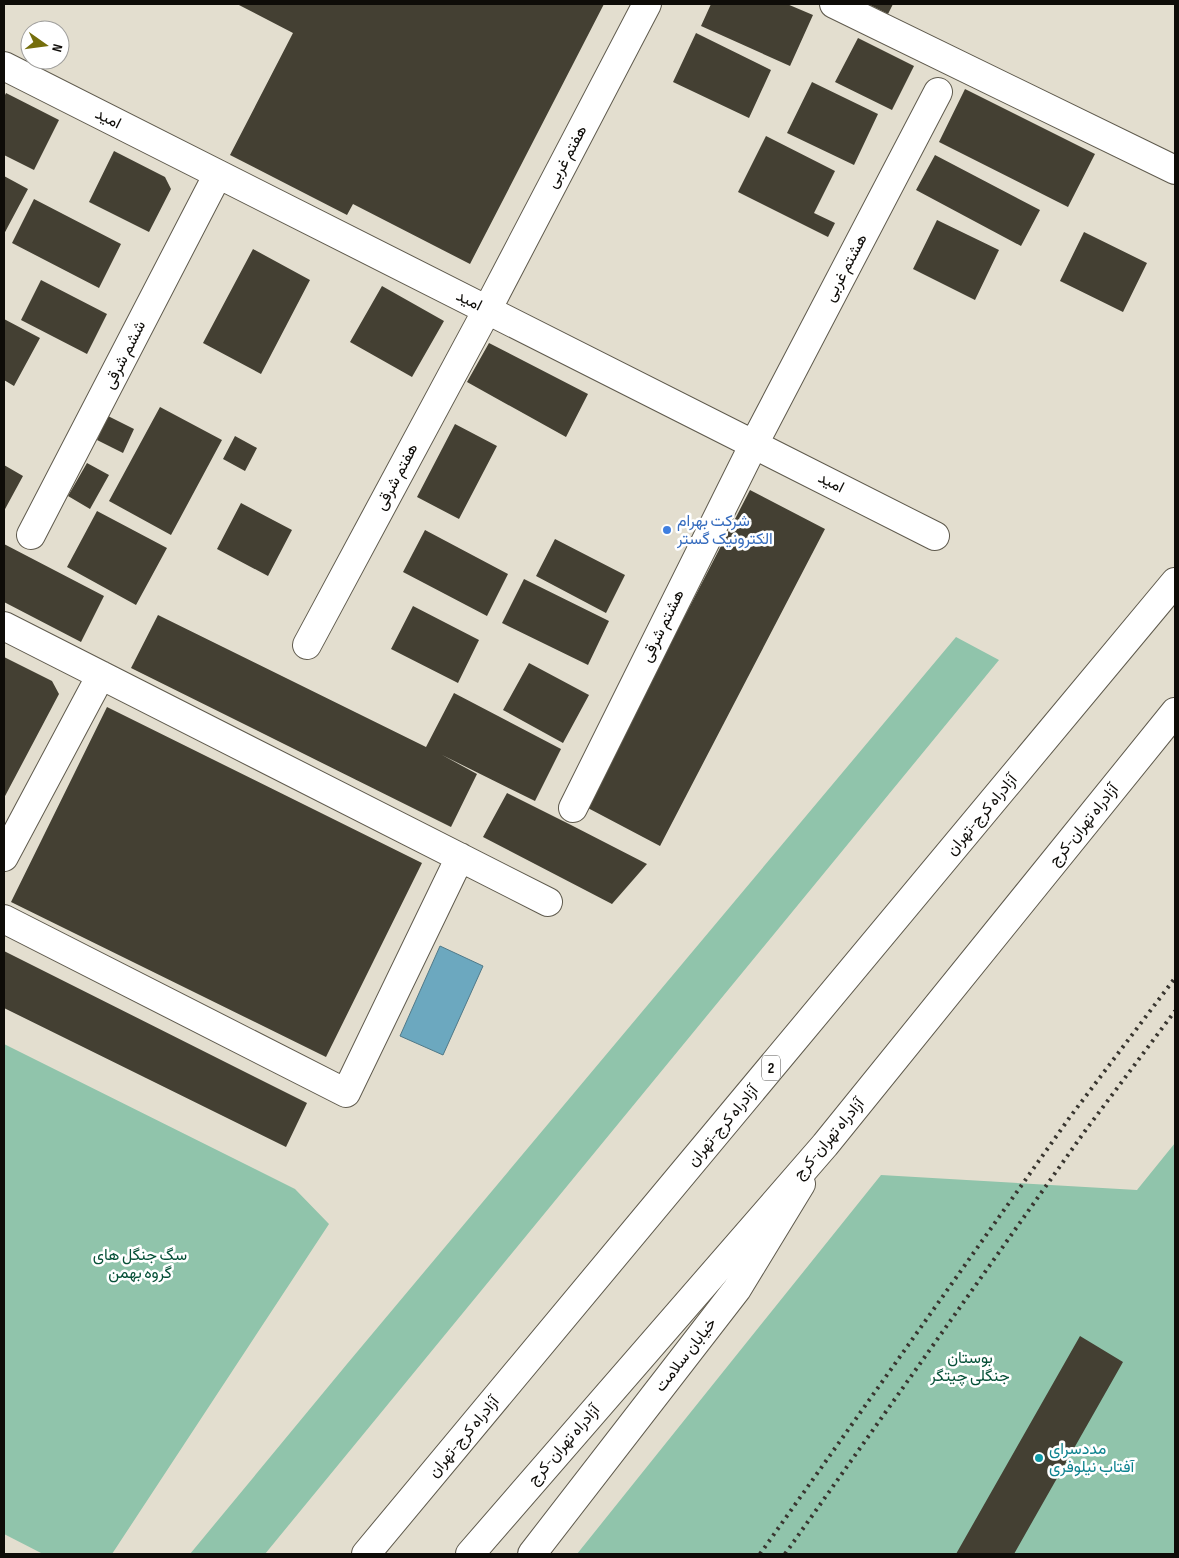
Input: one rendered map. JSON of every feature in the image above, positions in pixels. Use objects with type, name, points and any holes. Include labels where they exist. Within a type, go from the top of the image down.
[{"type":"main road","name":"هفتم غربی","points":[[487,310],[647,4]]},
{"type":"main road","points":[[834,4],[1175,170]]},
{"type":"main road","name":"امید","points":[[4,66],[935,536]]},
{"type":"main road","name":"هشتم غربی","points":[[754,444],[938,92]]},
{"type":"main road","name":"ششم شرقی","points":[[31,535],[218,174]]},
{"type":"main road","name":"هفتم شرقی","points":[[307,645],[487,310]]},
{"type":"main road","name":"هشتم شرقی","points":[[573,808],[754,444]]},
{"type":"main road","name":"آزادراه کرج-تهران","points":[[366,1554],[1175,582]]},
{"type":"main road","points":[[4,626],[548,902]]},
{"type":"main road","points":[[4,857],[101,675]]},
{"type":"main road","name":"آزادراه تهران-کرج","points":[[470,1554],[825,1145],[1175,712]]},
{"type":"main road","points":[[4,919],[346,1093],[460,857]]},
{"type":"main road","name":"خیابان سلامت","points":[[532,1554],[737,1289],[825,1145]]},
{"type":"green space","points":[[956,637],[999,660],[265,1554],[190,1554],[347,1364]]},
{"type":"green space","name":"سگ جنگل های گروه بهمن","points":[[4,1044],[295,1189],[329,1224],[112,1554],[43,1554],[4,1534]]},
{"type":"green space","name":"بوستان جنگلی چیتگر","points":[[1175,1143],[1175,1554],[577,1554],[881,1175],[1137,1190]]},
{"type":"water","points":[[440,946],[483,966],[443,1055],[400,1036]]},
{"type":"building","points":[[237,4],[604,4],[470,264],[353,204],[347,215],[230,155],[293,33]]},
{"type":"building","points":[[711,4],[787,4],[813,15],[790,66],[701,26]]},
{"type":"building","points":[[868,4],[893,4],[888,14]]},
{"type":"building","points":[[696,33],[771,70],[749,118],[673,82]]},
{"type":"building","points":[[858,38],[914,66],[892,110],[835,82]]},
{"type":"building","points":[[812,82],[878,114],[854,165],[787,133]]},
{"type":"building","points":[[965,89],[1095,154],[1068,207],[939,142]]},
{"type":"building","points":[[6,93],[59,120],[34,170],[4,155],[4,97]]},
{"type":"building","points":[[766,136],[835,171],[814,213],[835,223],[828,237],[738,192]]},
{"type":"building","points":[[114,151],[165,177],[171,189],[149,232],[89,202]]},
{"type":"building","points":[[935,155],[1040,210],[1021,246],[916,190]]},
{"type":"building","points":[[4,176],[28,189],[4,234]]},
{"type":"building","points":[[34,199],[121,244],[99,288],[12,243]]},
{"type":"building","points":[[937,220],[999,250],[975,300],[913,269]]},
{"type":"building","points":[[1084,232],[1147,263],[1123,312],[1060,281]]},
{"type":"building","points":[[253,249],[310,280],[261,374],[203,343]]},
{"type":"building","points":[[41,280],[107,314],[87,354],[21,320]]},
{"type":"building","points":[[382,286],[444,321],[412,377],[350,342]]},
{"type":"building","points":[[4,319],[40,338],[14,386],[4,380]]},
{"type":"building","points":[[489,343],[588,394],[566,437],[467,382]]},
{"type":"building","points":[[160,407],[222,440],[171,535],[109,501]]},
{"type":"building","points":[[108,416],[134,429],[123,453],[97,440]]},
{"type":"building","points":[[455,424],[497,446],[459,519],[417,497]]},
{"type":"building","points":[[235,436],[257,448],[245,471],[223,459]]},
{"type":"building","points":[[87,463],[109,475],[90,509],[68,496]]},
{"type":"building","points":[[4,465],[23,476],[4,511]]},
{"type":"building","points":[[750,490],[825,529],[660,846],[586,807]]},
{"type":"building","points":[[241,503],[292,530],[268,576],[217,549]]},
{"type":"building","points":[[97,511],[167,548],[136,605],[67,567]]},
{"type":"building","points":[[425,530],[508,574],[487,616],[403,572]]},
{"type":"building","points":[[555,539],[625,575],[606,613],[536,576]]},
{"type":"building","points":[[4,544],[104,596],[81,642],[4,602]]},
{"type":"building","points":[[524,579],[609,621],[588,665],[502,623]]},
{"type":"building","points":[[413,606],[479,640],[458,683],[391,649]]},
{"type":"building","points":[[158,615],[426,747],[454,693],[561,749],[535,801],[442,755],[477,774],[451,827],[131,668]]},
{"type":"building","points":[[4,657],[52,681],[59,694],[4,798]]},
{"type":"building","points":[[529,663],[589,695],[563,743],[503,710]]},
{"type":"building","points":[[107,707],[422,863],[326,1057],[11,902]]},
{"type":"building","points":[[507,793],[647,864],[612,904],[483,837]]},
{"type":"building","points":[[4,951],[307,1103],[286,1147],[4,1008]]},
{"type":"building","name":"مددسرای آفتاب نیلوفری","points":[[1080,1336],[1123,1362],[1014,1554],[956,1554]]},
{"type":"railway","points":[[760,1554],[1070,1117],[1175,978]]},
{"type":"railway","points":[[785,1554],[1085,1131],[1175,1011]]},
{"type":"place","name":"شرکت بهرام الکترونیک گستر","points":[[667,530]]},
{"type":"place","name":"مددسرای آفتاب نیلوفری","points":[[1039,1458]]}]
